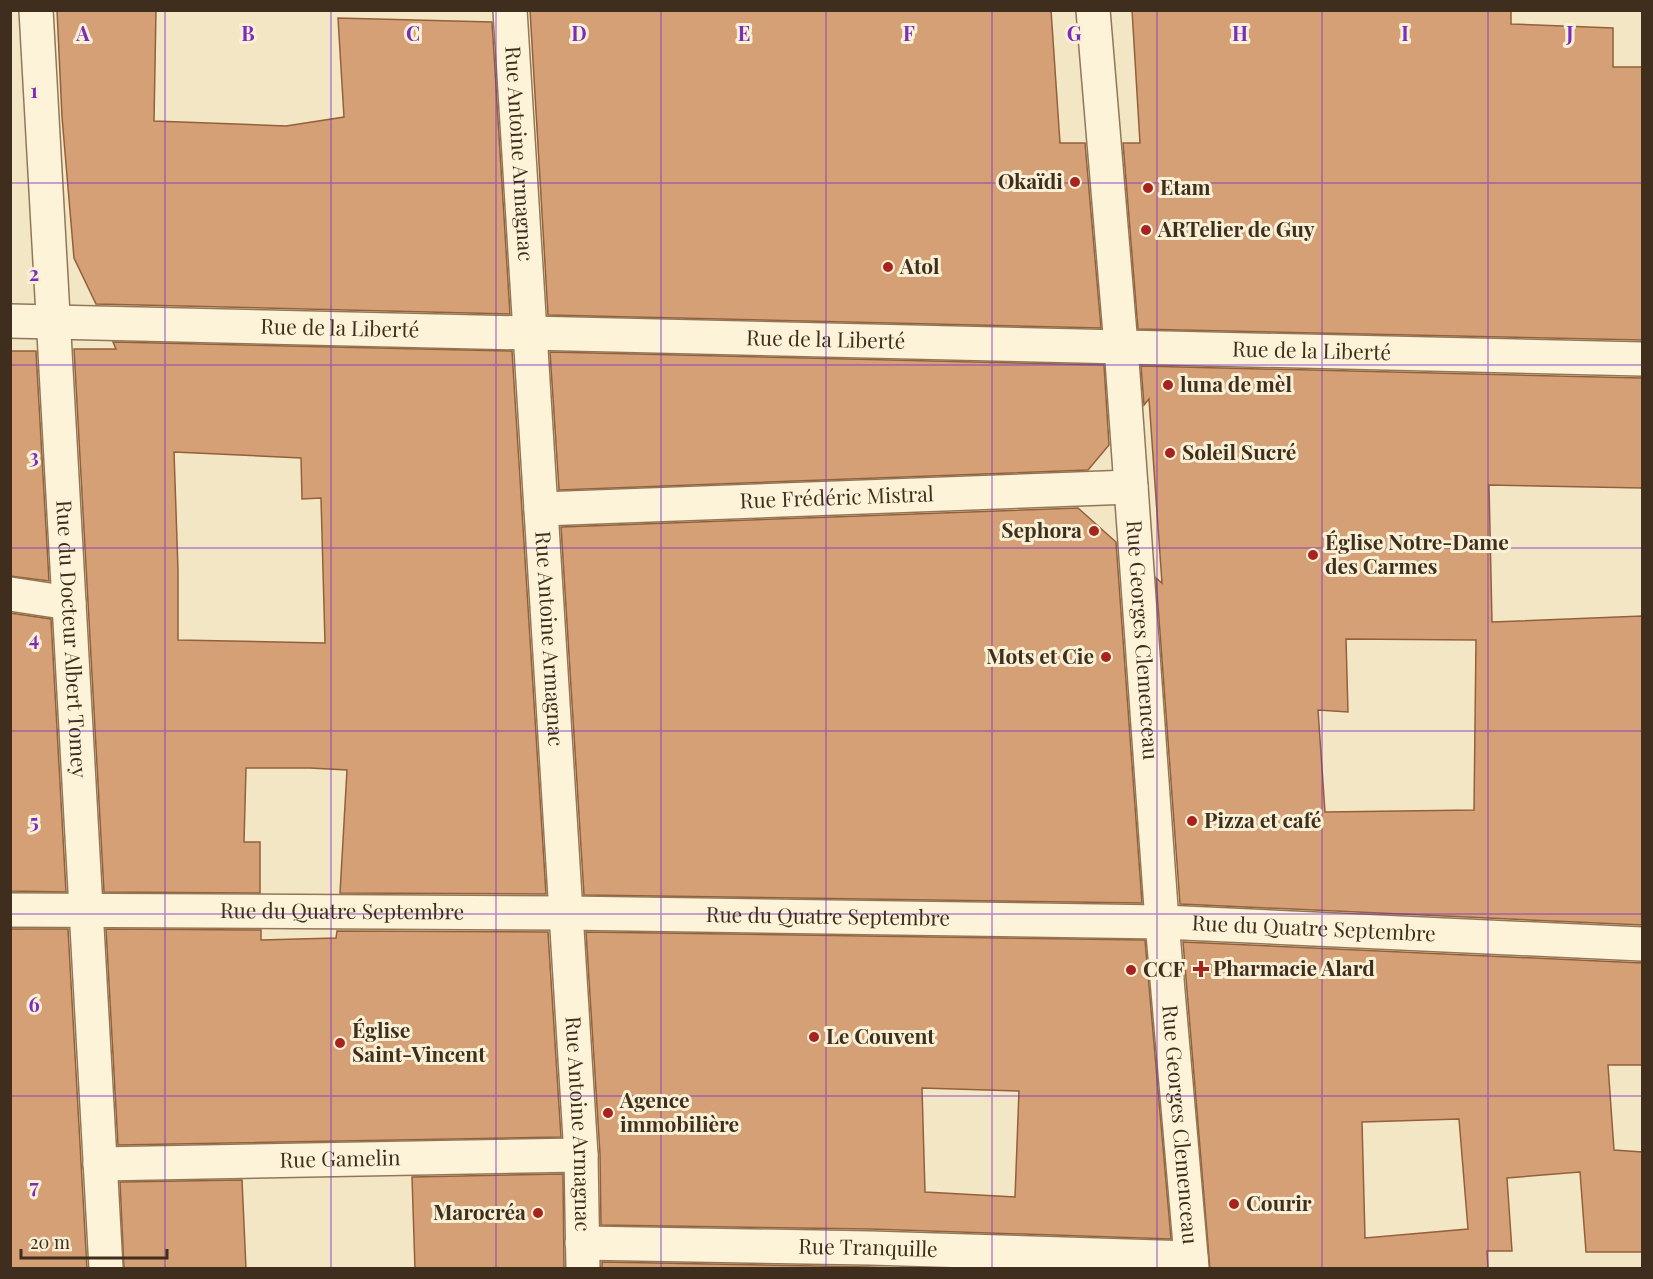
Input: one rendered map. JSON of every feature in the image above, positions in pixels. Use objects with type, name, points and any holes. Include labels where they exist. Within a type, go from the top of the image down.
[{"type":"street","name":"Rue du Docteur Albert Tomey","points":[[36,10],[106,1269]]},
{"type":"street","name":"Rue Antoine Armagnac","points":[[510,10],[581,1155],[583,1256]]},
{"type":"street","name":"Rue Georges Clemenceau","points":[[1093,10],[1131,487],[1162,922],[1192,1263]]},
{"type":"street","name":"Rue de la Liberté","points":[[10,321],[1642,359]]},
{"type":"street","name":"Rue Frédéric Mistral","points":[[541,509],[1131,487]]},
{"type":"street","points":[[10,594],[69,603]]},
{"type":"street","name":"Rue du Quatre Septembre","points":[[10,910],[566,913],[1162,922],[1642,944]]},
{"type":"street","name":"Rue Gamelin","points":[[100,1164],[581,1155]]},
{"type":"street","name":"Rue Tranquille","points":[[583,1256],[858,1248],[1192,1263]]},
{"type":"building","points":[[57,10],[156,10],[154,121],[286,126],[344,117],[338,18],[492,22],[510,314],[96,304],[74,258],[62,117]]},
{"type":"building","points":[[530,10],[1051,10],[1060,143],[1085,143],[1101,328],[548,315]]},
{"type":"building","points":[[1132,10],[1511,10],[1511,24],[1613,28],[1613,67],[1642,67],[1642,340],[1138,329],[1123,143],[1140,143]]},
{"type":"building","points":[[113,342],[512,351],[546,894],[340,893],[347,770],[310,768],[246,768],[244,842],[260,842],[260,893],[104,892],[74,349],[116,349]],"holes":[[[174,452],[301,458],[302,499],[321,498],[325,643],[178,640]]]},
{"type":"building","points":[[10,351],[36,351],[49,581],[10,576]]},
{"type":"building","points":[[550,352],[1104,365],[1109,445],[1088,470],[559,490]]},
{"type":"building","points":[[1141,366],[1642,378],[1642,488],[1489,485],[1492,622],[1642,616],[1642,925],[1180,904],[1156,578],[1162,583],[1149,399],[1144,405]],"holes":[[[1346,639],[1476,640],[1474,810],[1325,812],[1318,710],[1348,712]]]},
{"type":"building","points":[[1078,508],[1116,542],[1142,903],[584,895],[561,527]]},
{"type":"building","points":[[10,613],[51,619],[66,892],[10,891]]},
{"type":"building","points":[[10,929],[68,929],[87,1269],[10,1269]]},
{"type":"building","name":"Église Saint-Vincent","points":[[106,929],[261,930],[261,940],[336,938],[337,931],[548,932],[561,1137],[118,1145]]},
{"type":"building","points":[[586,932],[1145,940],[1171,1239],[870,1229],[601,1225],[600,1154]],"holes":[[[922,1088],[1019,1091],[1015,1197],[925,1192]]]},
{"type":"building","points":[[1183,942],[1642,963],[1642,1065],[1608,1065],[1614,1150],[1642,1152],[1642,1252],[1586,1252],[1580,1172],[1507,1178],[1512,1251],[1487,1251],[1488,1269],[1210,1269]],"holes":[[[1459,1119],[1468,1229],[1365,1238],[1362,1122]]]},
{"type":"building","points":[[563,1174],[564,1269],[415,1269],[412,1177]]},
{"type":"building","points":[[242,1180],[246,1269],[124,1269],[120,1182]]},
{"type":"building","points":[[602,1262],[870,1267],[926,1269],[602,1269]]},
{"type":"place","name":"Okaïdi","points":[[1075,182]]},
{"type":"place","name":"Etam","points":[[1148,188]]},
{"type":"place","name":"ARTelier de Guy","points":[[1146,230]]},
{"type":"place","name":"Atol","points":[[888,267]]},
{"type":"place","name":"luna de mèl","points":[[1168,385]]},
{"type":"place","name":"Soleil Sucré","points":[[1170,453]]},
{"type":"place","name":"Sephora","points":[[1094,531]]},
{"type":"place","name":"Église Notre-Dame des Carmes","points":[[1313,555]]},
{"type":"place","name":"Mots et Cie","points":[[1106,657]]},
{"type":"place","name":"Pizza et café","points":[[1192,821]]},
{"type":"place","name":"Pharmacie Alard","points":[[1201,969]]},
{"type":"place","name":"CCF","points":[[1131,970]]},
{"type":"place","name":"Le Couvent","points":[[814,1037]]},
{"type":"place","name":"Église Saint-Vincent","points":[[340,1043]]},
{"type":"place","name":"Agence immobilière","points":[[608,1113]]},
{"type":"place","name":"Courir","points":[[1234,1204]]},
{"type":"place","name":"Marocréa","points":[[538,1213]]}]
